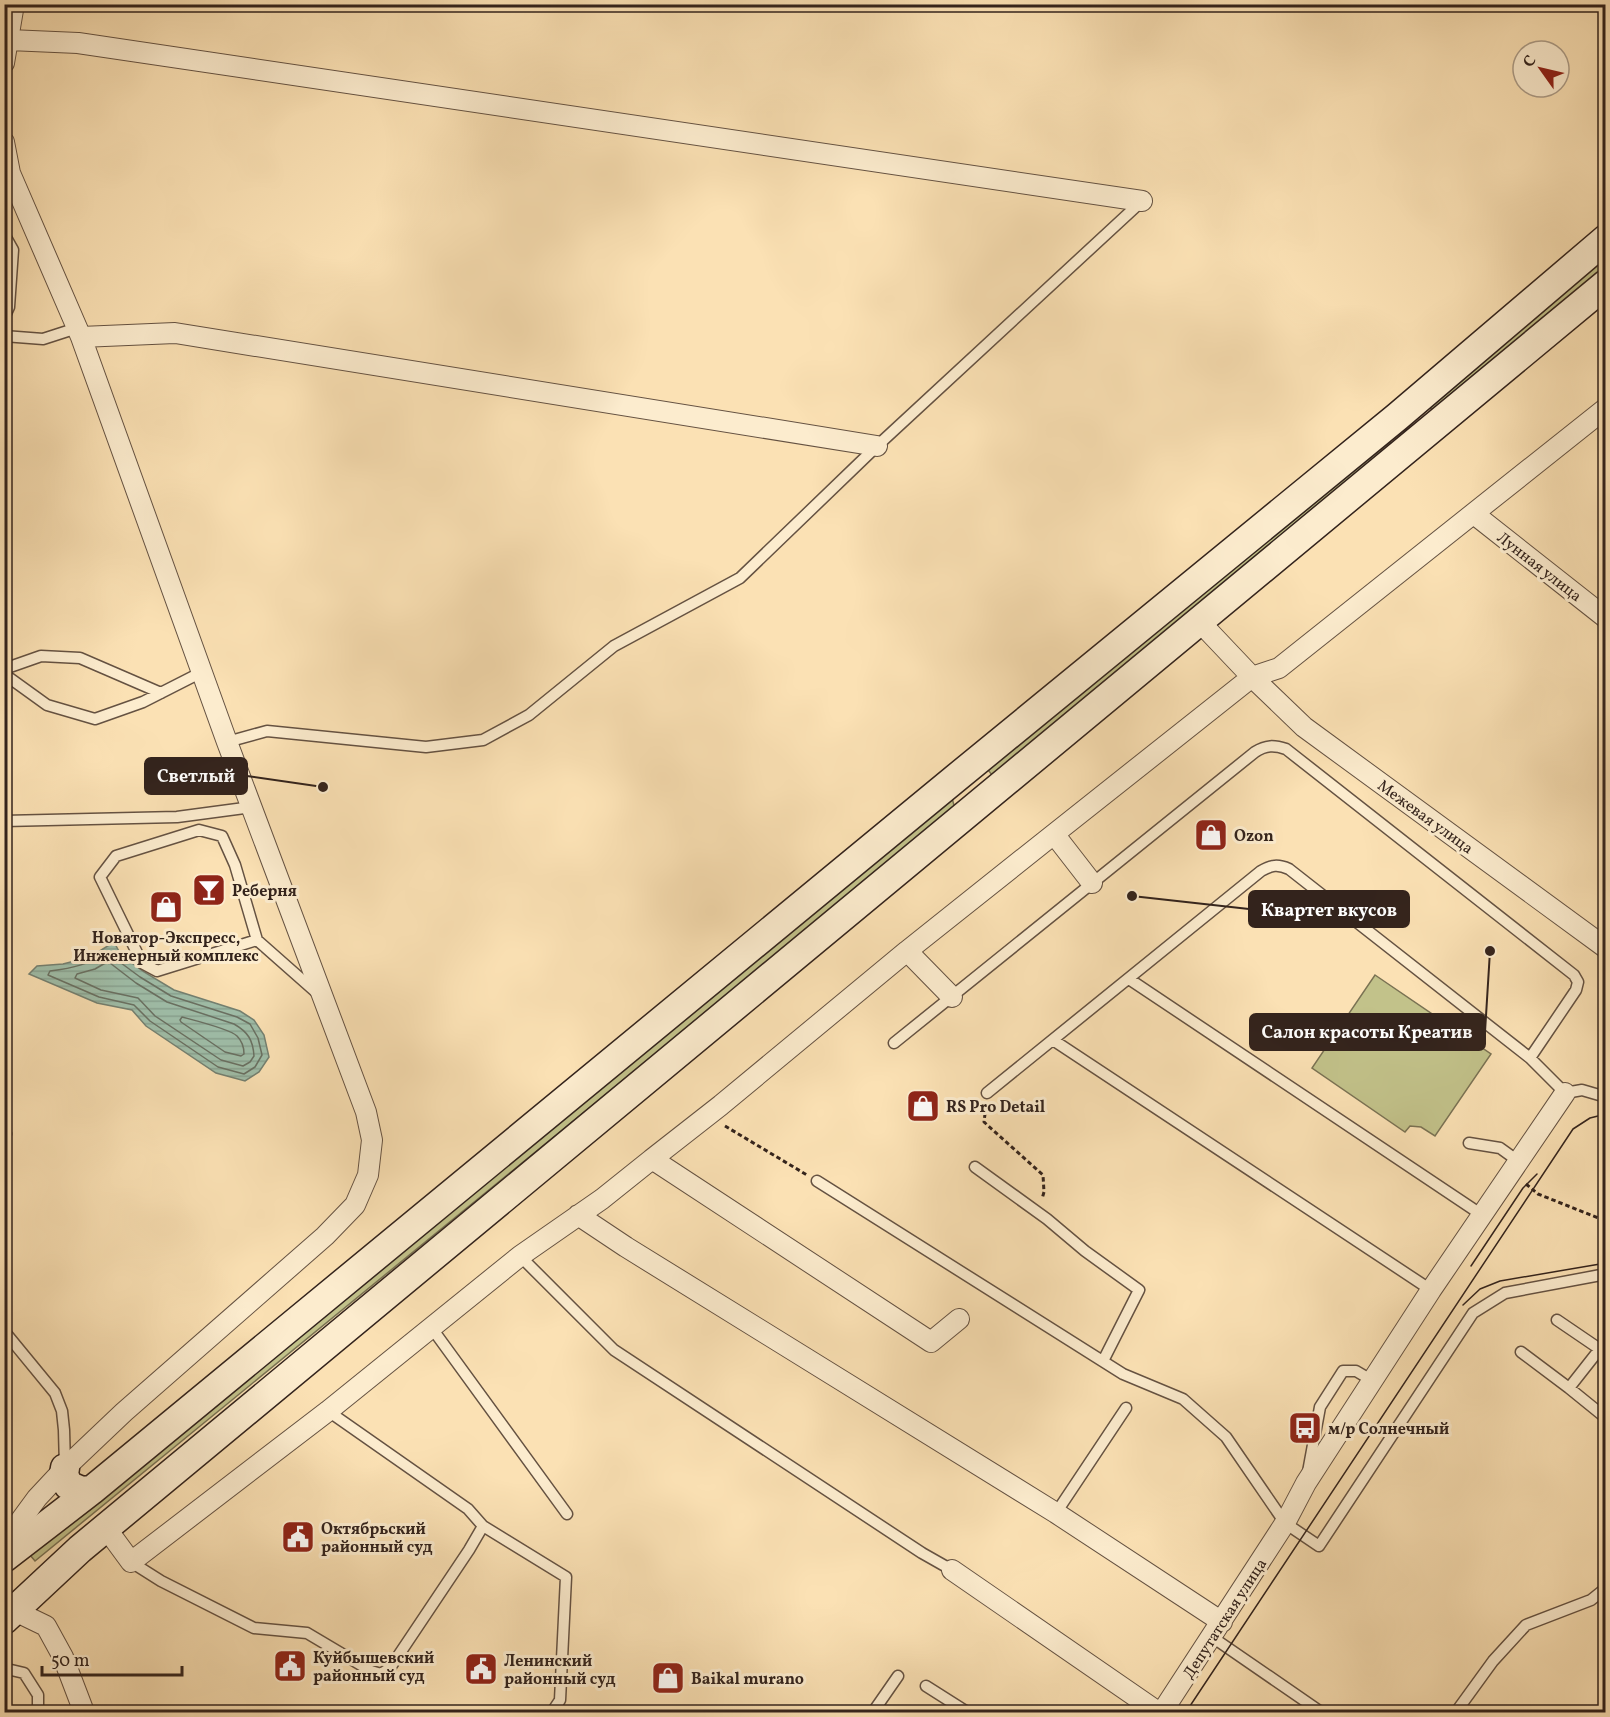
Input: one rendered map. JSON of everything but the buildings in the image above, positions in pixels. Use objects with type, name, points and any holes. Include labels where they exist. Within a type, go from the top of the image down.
[{"type":"main road","points":[[4,1558],[92,1490],[1397,417],[1605,239]]},
{"type":"main road","points":[[8,1610],[1605,284]]},
{"type":"main road","points":[[1397,417],[1416,441]]},
{"type":"main road","points":[[956,778],[960,796],[979,804]]},
{"type":"main road","points":[[65,1468],[64,1474],[68,1485],[82,1491],[92,1490]]},
{"type":"street","points":[[4,63],[14,4]]},
{"type":"street","points":[[9,40],[90,45],[1142,201]]},
{"type":"street","points":[[4,142],[7,173],[79,333],[227,742],[366,1112],[372,1140],[368,1175],[355,1205],[325,1236],[124,1412],[65,1468],[37,1498],[4,1543]]},
{"type":"street","points":[[79,333],[175,333],[877,446]]},
{"type":"street","points":[[106,1528],[131,1562],[328,1412],[520,1256],[602,1199],[652,1160],[907,951],[1252,677],[1279,668],[1605,408]]},
{"type":"street","name":"Лунная улица","points":[[1474,514],[1605,618]]},
{"type":"street","name":"Межевая улица","points":[[1198,620],[1304,727],[1605,948]]},
{"type":"street","points":[[1054,834],[1092,884]]},
{"type":"street","points":[[907,951],[952,997]]},
{"type":"street","name":"Депутатская улица","points":[[1162,1713],[1285,1523],[1306,1483],[1431,1290],[1482,1215],[1518,1169],[1565,1093]]},
{"type":"street","points":[[652,1160],[931,1342],[959,1319]]},
{"type":"street","points":[[578,1215],[646,1260],[1056,1513],[1217,1630]]},
{"type":"street","points":[[952,1570],[1158,1713]]},
{"type":"street","points":[[8,1610],[46,1626],[63,1657],[84,1713]]},
{"type":"lane","points":[[227,742],[267,731],[426,747],[483,740],[529,715],[614,646],[740,578],[877,446],[1142,201]]},
{"type":"lane","points":[[4,234],[13,250],[9,308],[4,318]]},
{"type":"lane","points":[[4,336],[43,339],[79,333]]},
{"type":"lane","points":[[4,669],[41,656],[80,658],[161,693]]},
{"type":"lane","points":[[4,674],[47,705],[95,719],[143,702],[202,672]]},
{"type":"lane","points":[[894,1043],[1255,752],[1269,746],[1277,746],[1286,749],[1577,978],[1576,990],[1530,1058]]},
{"type":"lane","points":[[4,820],[177,817],[252,807]]},
{"type":"lane","points":[[257,940],[157,971],[142,963],[100,877],[116,856],[199,830],[222,836],[235,865],[257,940],[324,999]]},
{"type":"lane","points":[[987,1093],[1261,871],[1269,866],[1282,866],[1298,876],[1530,1058],[1565,1093],[1582,1090],[1605,1097]]},
{"type":"lane","points":[[1129,979],[1482,1215]]},
{"type":"lane","points":[[1053,1040],[1431,1290]]},
{"type":"lane","points":[[1469,1143],[1500,1148],[1518,1169]]},
{"type":"lane","points":[[975,1167],[1139,1290],[1103,1361]]},
{"type":"lane","points":[[817,1181],[1123,1374],[1183,1399],[1226,1437],[1285,1523],[1319,1546],[1473,1313],[1505,1293],[1605,1274]]},
{"type":"lane","points":[[520,1256],[614,1350],[912,1547],[952,1570]]},
{"type":"lane","points":[[1557,1320],[1604,1347],[1569,1388]]},
{"type":"lane","points":[[431,1327],[567,1514]]},
{"type":"lane","points":[[4,1331],[56,1393],[62,1411],[65,1468]]},
{"type":"lane","points":[[1521,1352],[1605,1418]]},
{"type":"lane","points":[[1306,1483],[1320,1407],[1343,1371],[1356,1371],[1373,1381]]},
{"type":"lane","points":[[1056,1513],[1125,1408]]},
{"type":"lane","points":[[328,1412],[468,1509],[483,1526],[566,1577],[560,1700],[552,1713]]},
{"type":"lane","points":[[131,1562],[161,1581],[254,1628],[307,1633],[371,1671],[381,1674],[390,1668],[483,1526]]},
{"type":"lane","points":[[1456,1713],[1493,1661],[1526,1625],[1591,1600],[1605,1588]]},
{"type":"lane","points":[[1217,1630],[1321,1713]]},
{"type":"lane","points":[[4,1671],[7,1669],[24,1673],[38,1695],[38,1713]]},
{"type":"lane","points":[[873,1713],[898,1677]]},
{"type":"lane","points":[[926,1686],[968,1713]]},
{"type":"path","points":[[987,1093],[984,1122],[1043,1175],[1044,1192]]},
{"type":"path","points":[[708,1115],[817,1181]]},
{"type":"path","points":[[1518,1169],[1538,1194],[1605,1221]]},
{"type":"green space","points":[[1605,252],[1605,269],[1434,412],[1424,401]]},
{"type":"green space","points":[[1390,442],[1396,449],[995,779],[985,766]]},
{"type":"green space","points":[[952,798],[955,809],[35,1561],[30,1555]]},
{"type":"green space","points":[[1375,975],[1491,1054],[1435,1136],[1421,1127],[1410,1126],[1405,1132],[1312,1068]]},
{"type":"water","points":[[114,942],[121,955],[174,990],[240,1011],[254,1020],[264,1035],[269,1057],[259,1072],[245,1081],[216,1073],[146,1026],[132,1010],[97,1003],[29,974],[37,966],[63,964],[90,957]]},
{"type":"tram line","points":[[1186,1712],[1573,1129],[1590,1118],[1606,1114]]},
{"type":"tram line","points":[[1471,1266],[1523,1188],[1537,1174]]},
{"type":"tram line","points":[[1463,1305],[1480,1289],[1500,1281],[1606,1263]]},
{"type":"place","name":"Светлый","points":[[323,787]]},
{"type":"place","name":"Ozon","points":[[1211,835]]},
{"type":"place","name":"Реберня","points":[[209,890]]},
{"type":"place","name":"Квартет вкусов","points":[[1132,896]]},
{"type":"place","name":"Новатор-Экспресс, Инженерный комплекс","points":[[166,907]]},
{"type":"place","name":"Салон красоты Креатив","points":[[1490,951]]},
{"type":"place","name":"RS Pro Detail","points":[[923,1106]]},
{"type":"place","name":"м/р Солнечный","points":[[1305,1428]]},
{"type":"place","name":"Октябрьский районный суд","points":[[298,1537]]},
{"type":"place","name":"Куйбышевский районный суд","points":[[290,1666]]},
{"type":"place","name":"Ленинский районный суд","points":[[481,1669]]},
{"type":"place","name":"Baikal murano","points":[[668,1678]]}]
